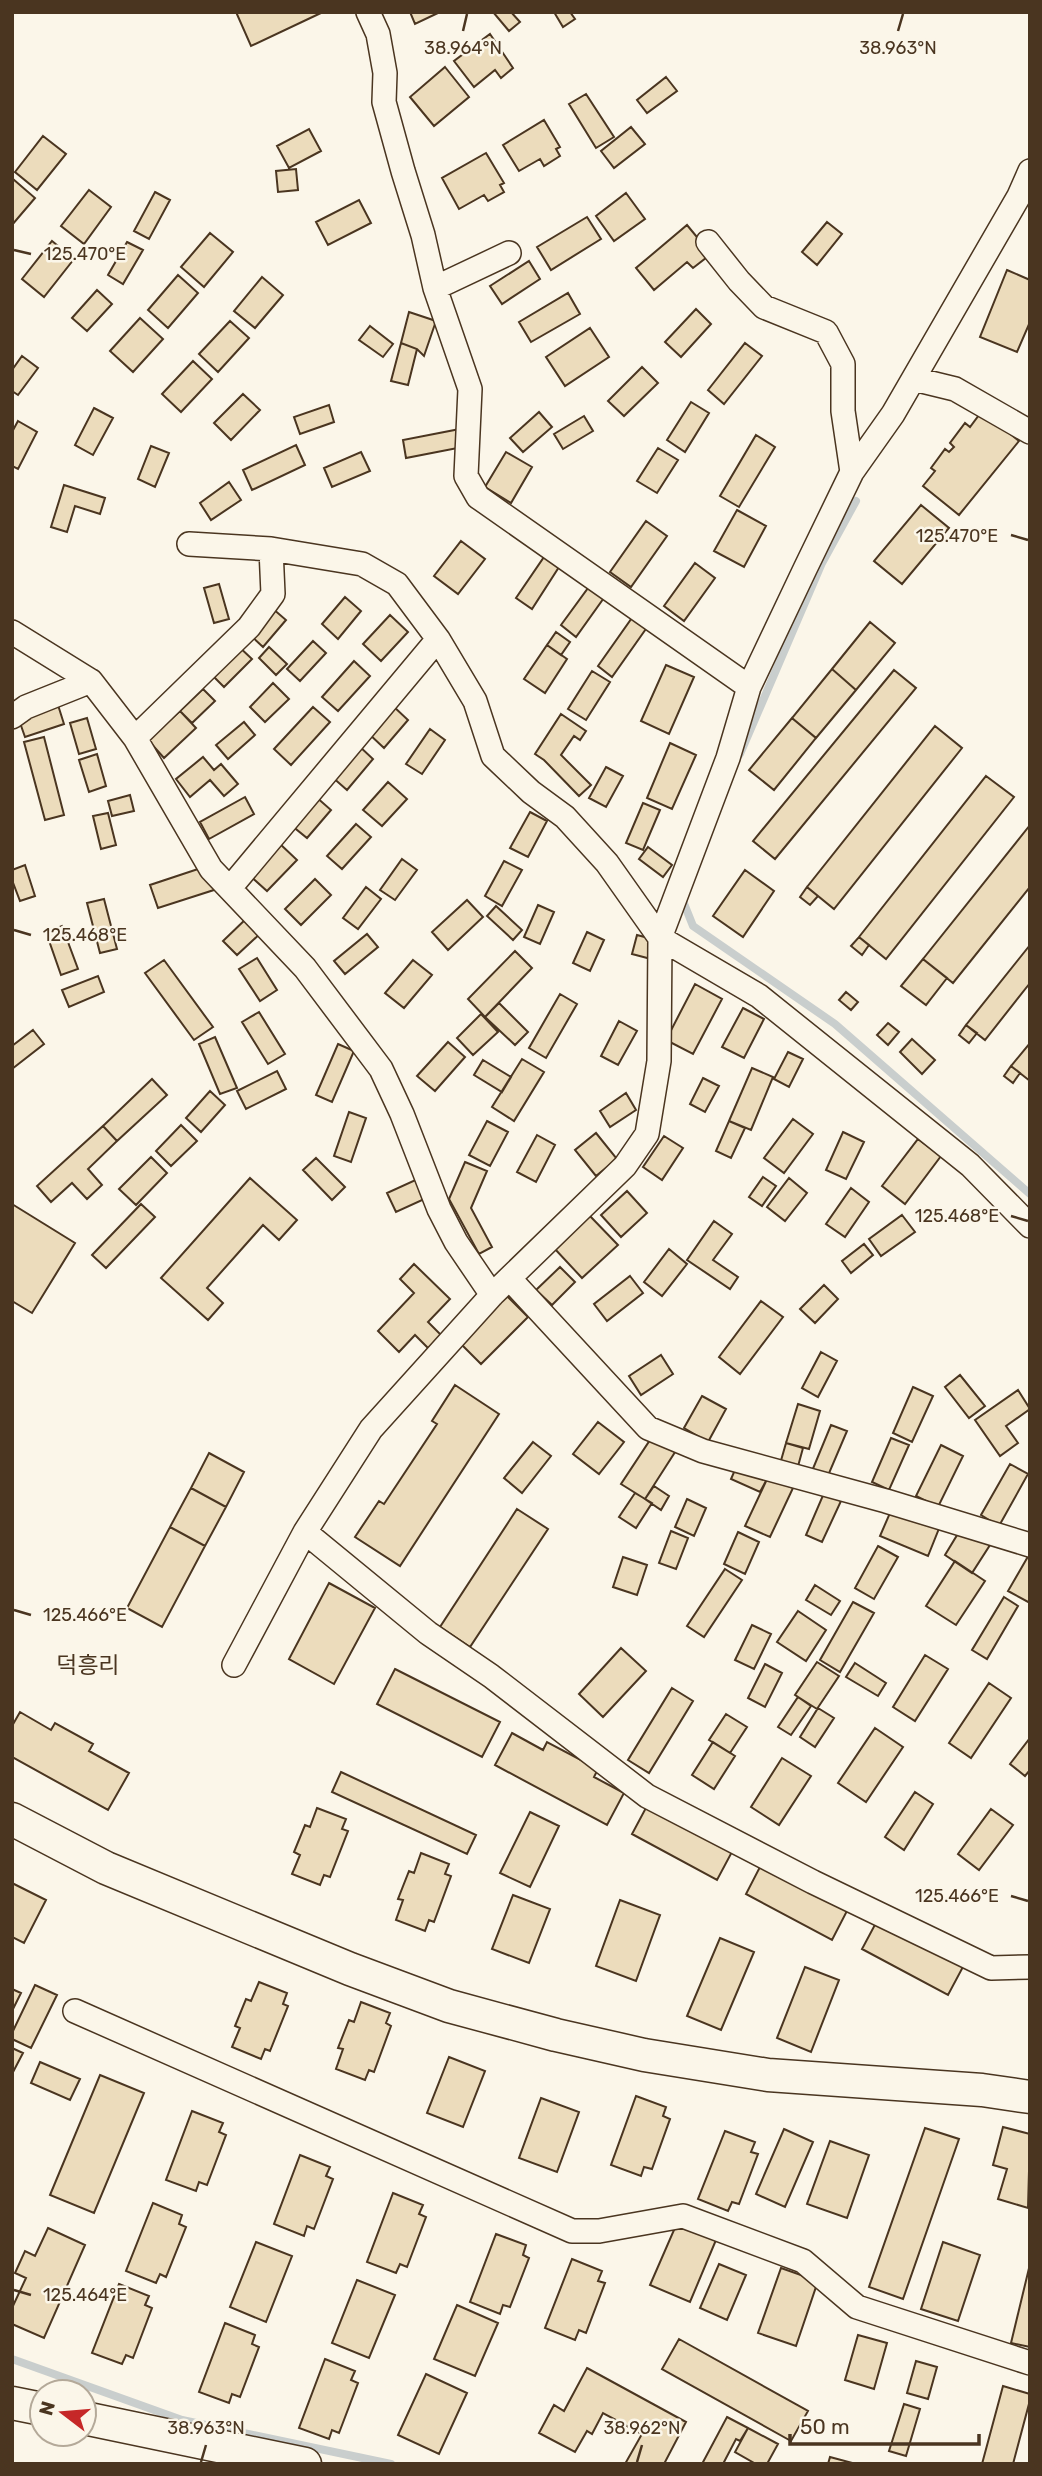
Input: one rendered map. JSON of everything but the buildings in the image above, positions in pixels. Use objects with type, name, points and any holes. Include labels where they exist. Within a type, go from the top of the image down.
[{"type":"street","points":[[368,12],[378,34],[385,74],[384,102],[423,234],[435,288],[471,389],[467,476],[478,496],[749,687]]},
{"type":"street","points":[[234,1665],[304,1532],[371,1429],[492,1294],[625,1166],[647,1134],[659,1061],[660,938],[728,758],[749,687],[852,472],[914,379],[1019,196],[1030,171]]},
{"type":"street","points":[[708,242],[738,281],[764,307],[825,332],[843,364],[843,411],[852,472]]},
{"type":"street","points":[[435,288],[509,253]]},
{"type":"street","points":[[914,379],[955,389],[1030,432]]},
{"type":"street","points":[[189,544],[271,549],[362,564],[397,584],[438,639],[475,701],[493,756],[531,792],[565,817],[607,863],[660,938],[759,996],[970,1165],[1030,1226]]},
{"type":"street","points":[[135,738],[249,627],[273,594],[271,549]]},
{"type":"street","points":[[12,632],[92,681],[135,738],[211,869],[305,968],[381,1069],[402,1114],[439,1209],[456,1242],[492,1294]]},
{"type":"street","points":[[230,888],[438,639]]},
{"type":"street","points":[[12,717],[26,707],[92,681]]},
{"type":"street","points":[[510,1279],[648,1428],[703,1451],[886,1501],[1030,1545]]},
{"type":"street","points":[[304,1532],[428,1633],[491,1676],[647,1796],[813,1882],[991,1968],[1030,1967]]},
{"type":"street","points":[[12,1819],[106,1868],[350,1969],[449,2006],[644,2055],[756,2073],[982,2090],[1030,2098]]},
{"type":"street","points":[[75,2011],[572,2231],[599,2231],[683,2216],[803,2261],[857,2307],[1030,2363]]},
{"type":"street","points":[[98,2421],[305,2464]]},
{"type":"waterway","points":[[740,754],[822,563],[856,501]]},
{"type":"waterway","points":[[684,897],[683,901],[693,926],[835,1024],[1030,1194]]},
{"type":"waterway","points":[[12,2359],[182,2420],[391,2464]]},
{"type":"district","name":"덕흥리","points":[[88,1665]]}]
